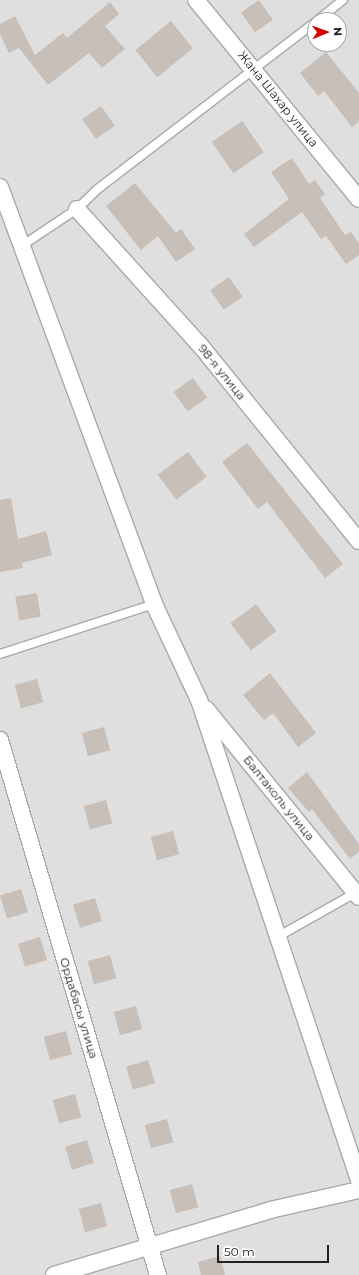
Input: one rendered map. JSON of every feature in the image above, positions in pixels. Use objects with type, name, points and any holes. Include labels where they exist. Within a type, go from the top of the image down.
[{"type":"street","name":"Жана Шахар улица","points":[[196,0],[359,199]]},
{"type":"street","points":[[0,187],[23,245],[154,604],[199,700],[279,936],[359,1180]]},
{"type":"street","name":"98-я улица","points":[[77,209],[200,345],[359,541]]},
{"type":"street","name":"Балтаколь улица","points":[[199,700],[358,893]]},
{"type":"street","name":"Ордабасы улица","points":[[0,740],[158,1275]]},
{"type":"street","points":[[54,1275],[151,1248],[270,1210],[359,1190]]},
{"type":"lane","points":[[328,12],[343,0]]},
{"type":"lane","points":[[23,245],[77,209],[99,188],[307,28]]},
{"type":"lane","points":[[0,654],[154,604]]},
{"type":"lane","points":[[279,936],[358,893]]},
{"type":"shaded area","points":[[0,0],[359,0],[359,1275],[0,1275]]},
{"type":"building","points":[[259,0],[273,20],[255,32],[241,13]]},
{"type":"building","points":[[110,2],[119,14],[105,26],[125,49],[102,68],[89,53],[48,85],[19,48],[9,53],[0,34],[0,24],[15,16],[35,55],[63,33],[67,38]]},
{"type":"building","points":[[171,21],[193,48],[157,77],[135,50]]},
{"type":"building","points":[[326,52],[359,93],[359,121],[352,127],[324,91],[318,96],[300,73]]},
{"type":"building","points":[[101,106],[115,126],[96,139],[82,119]]},
{"type":"building","points":[[242,121],[264,152],[233,173],[212,142]]},
{"type":"building","points":[[292,158],[309,184],[315,180],[325,194],[320,198],[345,235],[351,232],[359,243],[359,255],[346,264],[326,236],[321,239],[302,212],[254,247],[244,234],[289,199],[271,172]]},
{"type":"building","points":[[135,183],[176,233],[181,229],[195,249],[176,262],[158,236],[141,250],[106,206]]},
{"type":"building","points":[[229,277],[243,297],[224,310],[210,290]]},
{"type":"building","points":[[193,378],[207,397],[188,412],[174,392]]},
{"type":"building","points":[[247,443],[343,564],[325,578],[267,502],[258,509],[222,462]]},
{"type":"building","points":[[188,452],[207,477],[176,500],[158,475]]},
{"type":"building","points":[[11,498],[18,539],[46,531],[52,555],[22,563],[23,568],[0,572],[0,500]]},
{"type":"building","points":[[37,593],[41,617],[19,620],[15,596]]},
{"type":"building","points":[[256,604],[276,631],[251,650],[230,623]]},
{"type":"building","points":[[270,673],[316,733],[298,747],[273,713],[264,720],[243,695]]},
{"type":"building","points":[[37,679],[43,702],[21,708],[15,685]]},
{"type":"building","points":[[104,727],[110,750],[88,756],[82,733]]},
{"type":"building","points":[[307,772],[359,844],[359,852],[350,859],[312,809],[309,812],[288,788]]},
{"type":"building","points":[[106,800],[112,823],[90,829],[84,806]]},
{"type":"building","points":[[173,831],[179,854],[157,860],[151,837]]},
{"type":"building","points":[[21,889],[28,912],[7,918],[0,895]]},
{"type":"building","points":[[95,898],[102,921],[80,928],[73,905]]},
{"type":"building","points":[[40,937],[47,960],[25,967],[18,944]]},
{"type":"building","points":[[110,955],[116,978],[94,984],[88,961]]},
{"type":"building","points":[[136,1006],[142,1029],[120,1035],[114,1012]]},
{"type":"building","points":[[66,1031],[72,1054],[50,1060],[44,1037]]},
{"type":"building","points":[[148,1060],[155,1083],[133,1090],[126,1067]]},
{"type":"building","points":[[75,1094],[81,1117],[59,1123],[53,1100]]},
{"type":"building","points":[[167,1119],[173,1142],[151,1148],[145,1125]]},
{"type":"building","points":[[87,1140],[94,1163],[72,1170],[65,1147]]},
{"type":"building","points":[[192,1184],[198,1207],[176,1213],[170,1190]]},
{"type":"building","points":[[101,1203],[107,1226],[85,1232],[79,1209]]},
{"type":"building","points":[[220,1256],[225,1275],[201,1275],[198,1262]]}]
